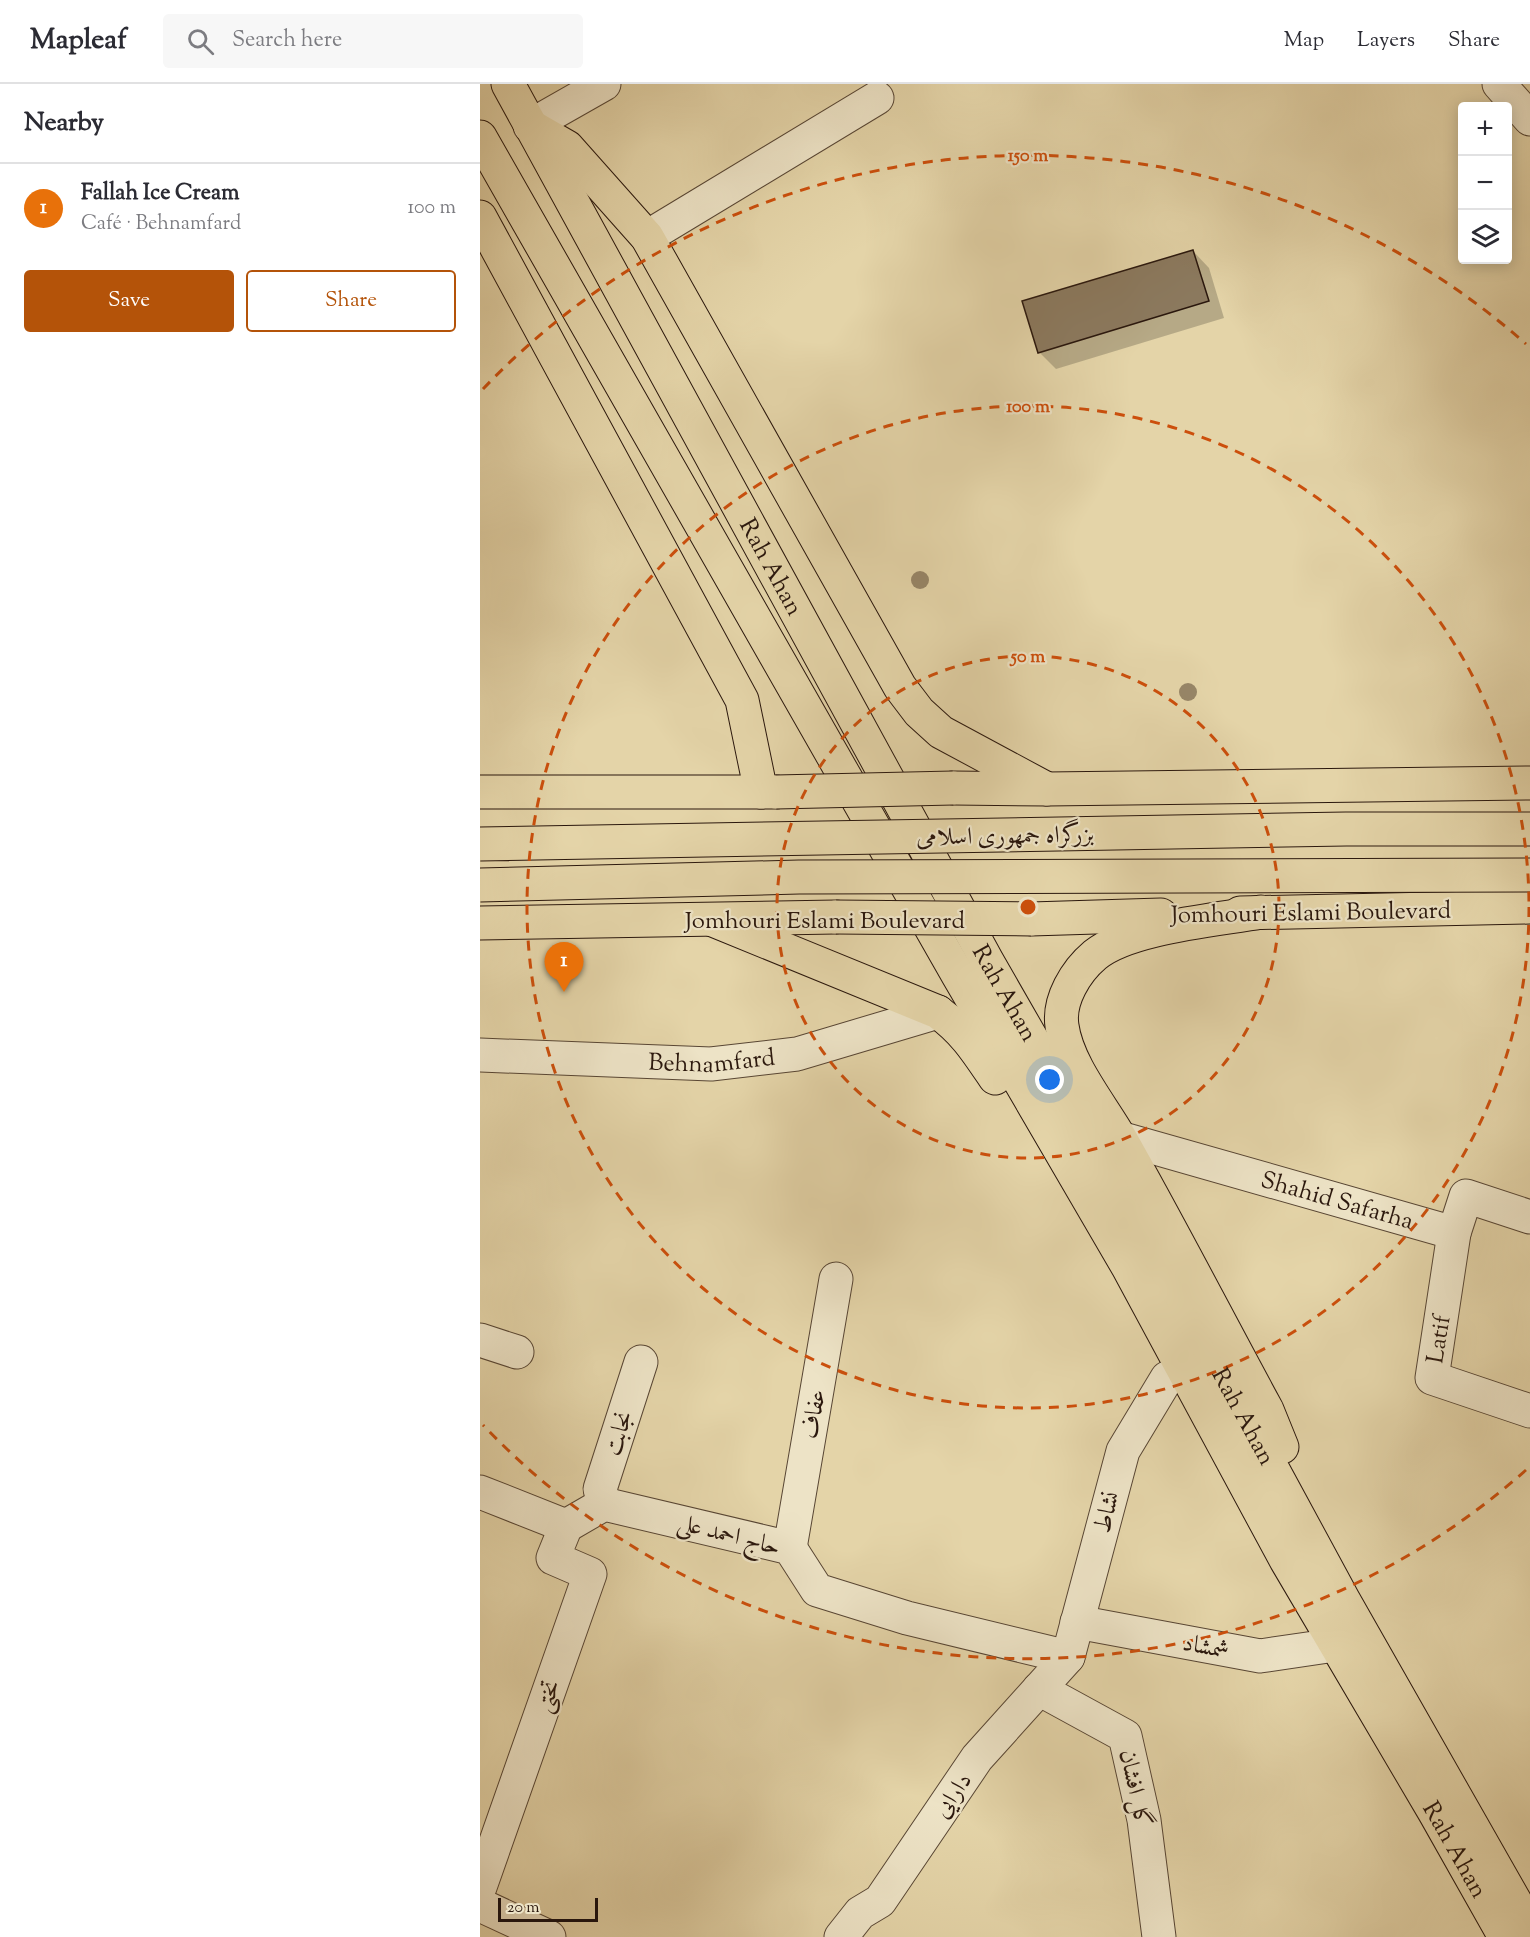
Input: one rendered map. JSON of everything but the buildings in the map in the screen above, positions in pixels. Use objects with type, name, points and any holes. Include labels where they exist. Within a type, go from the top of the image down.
[{"type":"main road","name":"Rah Ahan","points":[[508,84],[987,961],[1169,1278],[1344,1599],[1530,1928]]},
{"type":"main road","points":[[530,126],[567,147],[647,237],[894,676],[913,704],[941,732],[1047,789]]},
{"type":"main road","name":"Rah Ahan","points":[[480,137],[952,964],[1128,1267],[1286,1560],[1505,1937]]},
{"type":"main road","points":[[480,217],[742,700],[768,792]]},
{"type":"main road","points":[[480,792],[768,792],[953,788],[1047,789],[1530,783]]},
{"type":"main road","name":"بزرگراه جمهوری اسلامی","points":[[480,844],[1322,830],[1530,829]]},
{"type":"main road","name":"بزرگراه جمهوری اسلامی","points":[[480,885],[799,877],[1530,876]]},
{"type":"main road","name":"Jomhouri Eslami Boulevard","points":[[480,923],[836,917],[1031,919],[1530,907]]},
{"type":"main road","points":[[1261,912],[1159,930],[1118,940],[1095,955],[1075,978],[1063,1004],[1062,1024],[1066,1046],[1120,1138],[1267,1410],[1344,1599]]},
{"type":"main road","points":[[713,920],[938,1012],[957,1026],[970,1041],[1002,1089],[1210,1453],[1286,1560]]},
{"type":"street","points":[[530,126],[604,84]]},
{"type":"street","points":[[1499,84],[1530,119]]},
{"type":"street","points":[[647,237],[877,98]]},
{"type":"street","name":"Behnamfard","points":[[480,1055],[711,1064],[797,1054],[938,1012]]},
{"type":"street","name":"Shahid Safarha","points":[[1120,1138],[1454,1233]]},
{"type":"street","points":[[1454,1233],[1466,1196],[1530,1217]]},
{"type":"street","name":"Latif","points":[[1454,1233],[1432,1378],[1530,1411]]},
{"type":"street","name":"عفاف","points":[[790,1548],[836,1279]]},
{"type":"street","points":[[480,1340],[517,1352]]},
{"type":"street","name":"نجابت","points":[[604,1504],[600,1489],[641,1362]]},
{"type":"street","name":"نشاط","points":[[1068,1657],[1123,1451],[1167,1378]]},
{"type":"street","points":[[480,1492],[566,1526],[604,1504]]},
{"type":"street","name":"حاج احمد علی","points":[[604,1504],[790,1548],[817,1590],[907,1618],[1068,1657]]},
{"type":"street","name":"تختی","points":[[480,1887],[590,1574],[553,1558],[566,1526]]},
{"type":"street","name":"شمشاد","points":[[1077,1622],[1260,1656],[1335,1645]]},
{"type":"street","name":"دارایی","points":[[841,1937],[860,1913],[880,1901],[977,1758],[1068,1657]]},
{"type":"street","name":"گل افشان","points":[[1039,1689],[1125,1736],[1144,1820],[1159,1937]]},
{"type":"street","points":[[480,1905],[549,1937]]},
{"type":"place","name":"Fallah Ice Cream","points":[[564,992]]}]
